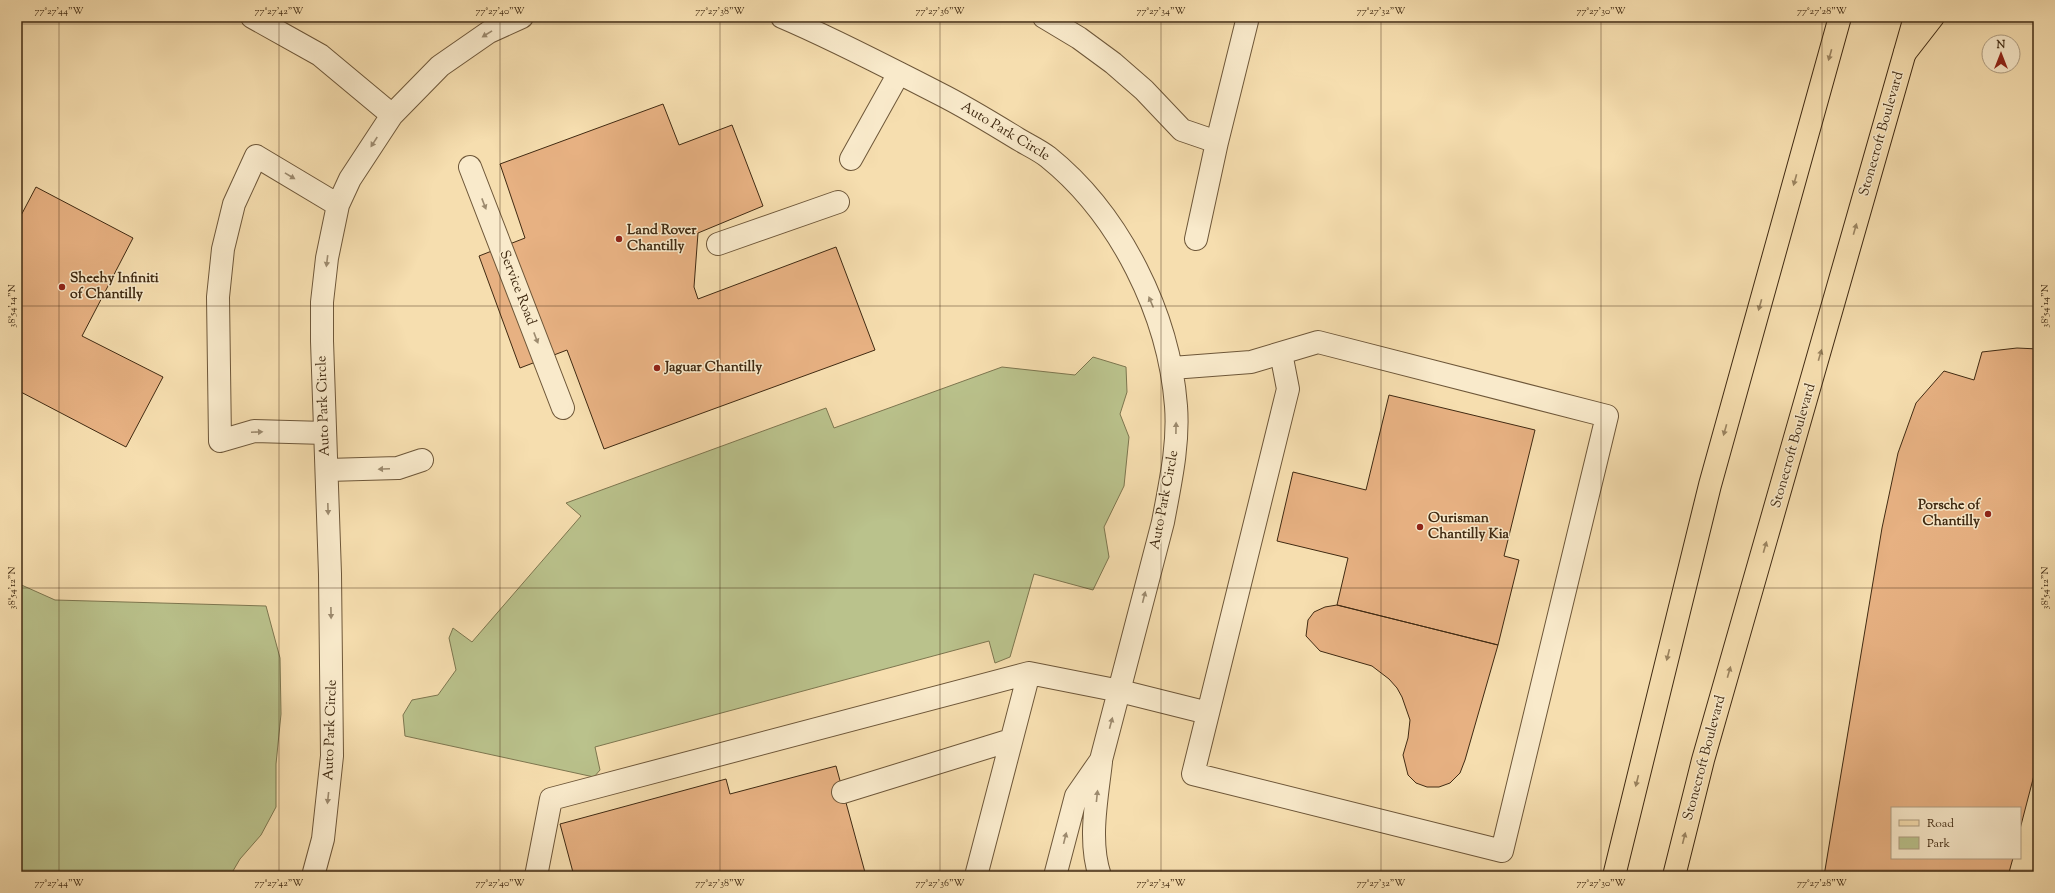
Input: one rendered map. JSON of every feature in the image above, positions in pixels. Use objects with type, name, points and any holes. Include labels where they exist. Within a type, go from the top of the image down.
[{"type":"main road","points":[[1614,876],[1710,485],[1840,17]]},
{"type":"main road","name":"Stonecroft Boulevard","points":[[1674,876],[1706,753],[1916,17]]},
{"type":"main road","points":[[1905,53],[1933,17]]},
{"type":"street","points":[[252,17],[320,55],[392,115]]},
{"type":"street","name":"Auto Park Circle","points":[[313,876],[324,839],[332,756],[332,668],[327,470],[322,392],[322,302],[327,258],[338,206],[350,179],[392,115],[440,66],[489,32],[522,17]]},
{"type":"street","name":"Auto Park Circle","points":[[782,17],[832,38],[974,112],[1048,157],[1088,195],[1124,244],[1152,304],[1172,368],[1176,446],[1171,482],[1163,522],[1101,760],[1076,796],[1055,876]]},
{"type":"street","points":[[1044,17],[1079,38],[1113,63],[1144,90],[1182,130],[1217,142]]},
{"type":"street","points":[[1196,240],[1217,142],[1248,17]]},
{"type":"street","points":[[851,159],[899,74]]},
{"type":"street","points":[[325,433],[254,431],[220,440],[218,297],[223,249],[234,204],[256,156],[338,206]]},
{"type":"street","name":"Service Road","points":[[470,167],[564,408]]},
{"type":"street","points":[[718,244],[838,202]]},
{"type":"street","points":[[1172,368],[1251,362],[1281,353],[1318,342],[1607,416],[1502,851],[1193,774],[1288,389],[1281,353]]},
{"type":"street","points":[[327,470],[398,468],[422,460]]},
{"type":"street","points":[[536,876],[551,799],[1029,673],[1120,691],[1208,713]]},
{"type":"street","points":[[976,876],[1029,673]]},
{"type":"street","points":[[843,792],[1011,740]]},
{"type":"street","points":[[1100,876],[1096,864],[1095,819],[1101,760]]},
{"type":"green space","points":[[1093,357],[1126,367],[1127,392],[1120,414],[1129,437],[1124,486],[1104,527],[1109,557],[1093,590],[1034,574],[1010,657],[995,663],[989,641],[595,747],[600,770],[594,777],[405,736],[403,715],[412,700],[438,695],[456,670],[449,638],[453,628],[472,642],[581,516],[566,503],[826,408],[834,428],[1002,367],[1075,375]]},
{"type":"green space","points":[[17,583],[55,600],[266,606],[280,658],[281,714],[276,764],[276,807],[261,835],[240,859],[230,876],[17,876]]},
{"type":"building","points":[[663,104],[679,145],[732,125],[763,206],[698,233],[694,287],[698,299],[836,247],[875,350],[604,449],[567,350],[520,368],[479,256],[525,238],[500,164]]},
{"type":"building","name":"Sheehy Infiniti of Chantilly","points":[[36,187],[133,238],[82,336],[163,377],[126,447],[17,390],[17,223]]},
{"type":"building","points":[[2017,348],[2038,349],[2038,760],[2021,825],[2021,807],[1891,807],[1891,859],[2013,859],[2008,876],[1824,876],[1882,528],[1898,453],[1916,403],[1944,371],[1974,380],[1982,352]]},
{"type":"building","points":[[1389,395],[1535,430],[1504,556],[1519,560],[1498,645],[1337,605],[1348,558],[1277,541],[1293,472],[1366,490]]},
{"type":"building","points":[[1337,605],[1498,645],[1465,760],[1460,773],[1450,783],[1439,787],[1427,787],[1416,783],[1408,775],[1403,755],[1408,738],[1410,720],[1402,697],[1397,688],[1389,679],[1372,666],[1320,651],[1306,636],[1308,620],[1314,612],[1325,607]]},
{"type":"building","points":[[836,766],[866,876],[574,876],[560,824],[726,779],[730,794]]},
{"type":"place","name":"Land Rover Chantilly","points":[[619,239]]},
{"type":"place","name":"Sheehy Infiniti of Chantilly","points":[[62,287]]},
{"type":"place","name":"Jaguar Chantilly","points":[[657,368]]},
{"type":"place","name":"Porsche of Chantilly","points":[[1988,514]]},
{"type":"place","name":"Ourisman Chantilly Kia","points":[[1420,527]]}]
